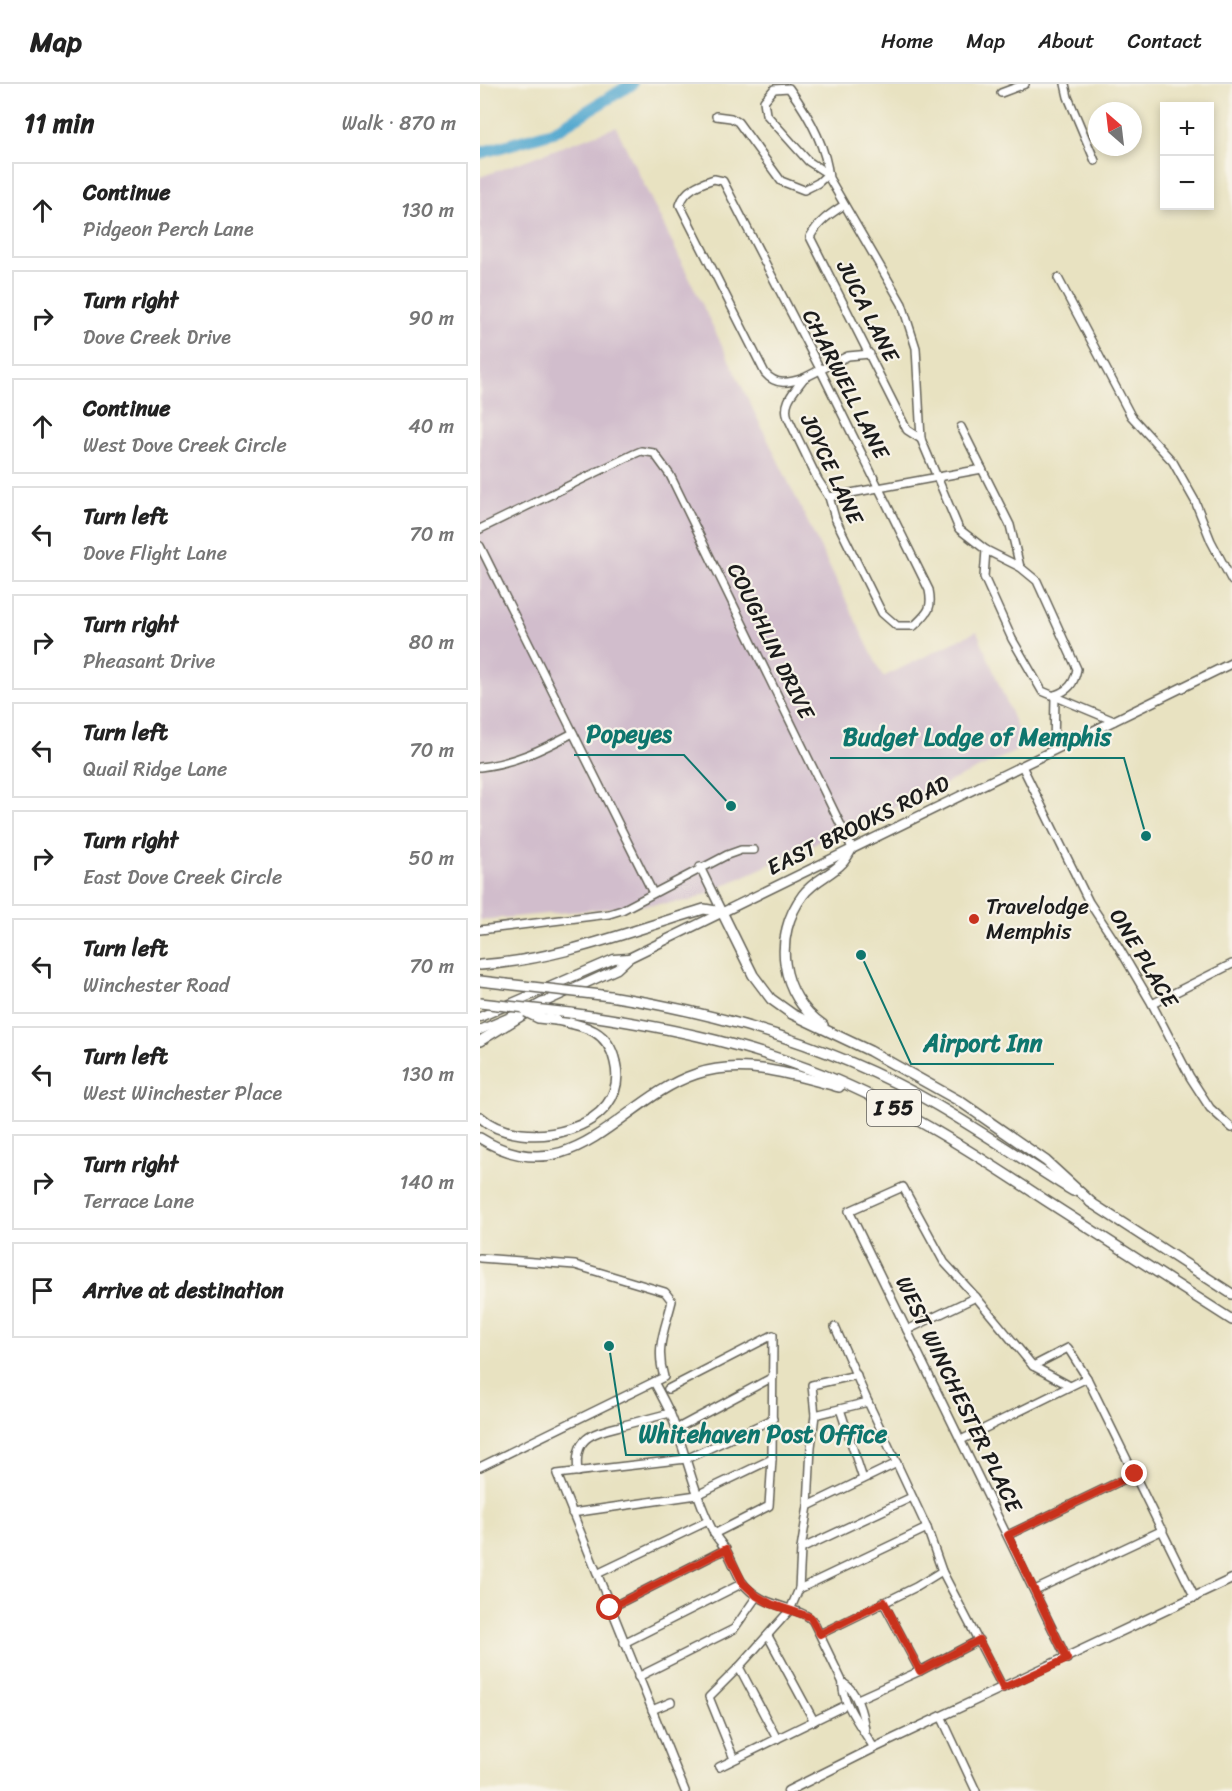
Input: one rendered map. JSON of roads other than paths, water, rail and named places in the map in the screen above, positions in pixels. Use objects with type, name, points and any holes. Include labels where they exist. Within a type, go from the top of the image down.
[{"type":"highway","points":[[840,1036],[816,1020],[798,1000],[785,970],[784,944],[791,916],[804,894],[812,885],[843,863],[852,848]]},
{"type":"highway","points":[[480,965],[520,961],[570,950],[705,909],[722,912],[753,975],[771,999],[792,1014],[840,1036],[926,1082],[1001,1128],[1046,1161],[1093,1204]]},
{"type":"highway","name":"I 55","points":[[480,981],[610,996],[684,1009],[749,1026],[827,1052],[936,1105],[1232,1294]]},
{"type":"highway","points":[[480,1041],[496,1029],[542,1003]]},
{"type":"highway","name":"I 55","points":[[480,1004],[632,1022],[714,1039],[792,1063],[868,1094],[963,1146],[1232,1320]]},
{"type":"highway","points":[[480,1117],[492,1126],[512,1133],[548,1135],[591,1119],[613,1095],[618,1077],[610,1046],[603,1037],[583,1026],[538,1018],[519,1008]]},
{"type":"highway","points":[[480,1138],[503,1149],[526,1154],[547,1154],[571,1149],[594,1139],[670,1085],[698,1073],[729,1068],[772,1071],[868,1094]]},
{"type":"main road","name":"EAST BROOKS ROAD","points":[[480,1030],[617,969],[629,958],[1232,663]]},
{"type":"main road","name":"EAST BROOKS ROAD","points":[[480,1017],[614,959],[629,958]]},
{"type":"main road","points":[[788,1791],[874,1748],[1232,1580]]},
{"type":"street","points":[[1001,93],[1025,84]]},
{"type":"street","points":[[1065,84],[1068,98],[1095,161]]},
{"type":"street","points":[[829,176],[808,160],[766,114],[764,101],[774,89],[789,88],[808,115],[828,161],[829,176],[902,304],[916,348],[921,439],[958,529],[986,550],[1020,567],[1036,581],[1077,669],[1075,680],[1068,691],[1055,696]]},
{"type":"street","points":[[716,116],[738,122],[781,181],[804,190],[829,176]]},
{"type":"street","name":"CHARWELL LANE","points":[[804,378],[777,382],[763,370],[680,205],[682,196],[697,185],[714,179],[723,180],[820,369],[929,590],[932,603],[914,626]]},
{"type":"street","name":"JUCA LANE","points":[[844,205],[825,217],[814,228],[810,237],[907,430],[921,439]]},
{"type":"street","points":[[1058,278],[1131,416],[1173,462],[1195,501],[1211,541],[1232,581]]},
{"type":"street","points":[[804,378],[848,356],[870,354]]},
{"type":"street","name":"JOYCE LANE","points":[[804,378],[788,399],[786,411],[818,480],[829,497],[835,518],[882,613],[897,626],[914,626]]},
{"type":"street","points":[[961,427],[1010,525],[1020,567]]},
{"type":"street","name":"COUGHLIN DRIVE","points":[[480,530],[634,454],[646,451],[654,453],[670,475],[852,848]]},
{"type":"street","points":[[829,497],[938,479],[982,469]]},
{"type":"street","points":[[480,546],[653,893]]},
{"type":"street","points":[[986,550],[984,577],[1012,639],[1042,691],[1114,721]]},
{"type":"street","points":[[1054,750],[1055,696]]},
{"type":"street","points":[[480,767],[498,765],[530,755],[573,733]]},
{"type":"street","name":"ONE PLACE","points":[[1022,766],[1089,902],[1152,1004],[1190,1077],[1210,1108],[1232,1128]]},
{"type":"street","points":[[480,930],[616,912],[700,867],[734,852],[754,849]]},
{"type":"street","points":[[700,867],[722,912]]},
{"type":"street","points":[[1152,1004],[1232,964]]},
{"type":"street","name":"WEST WINCHESTER PLACE","points":[[976,1297],[944,1262],[903,1187],[849,1211],[1067,1659]]},
{"type":"street","points":[[480,1258],[575,1265],[668,1294],[672,1302],[661,1336],[659,1353],[664,1377],[480,1467]]},
{"type":"street","points":[[907,1330],[976,1297],[1033,1366],[1070,1386]]},
{"type":"street","points":[[835,1327],[927,1528],[942,1570],[1003,1688]]},
{"type":"street","points":[[668,1389],[773,1335],[773,1419],[769,1506],[714,1534]]},
{"type":"street","points":[[1033,1366],[1068,1348],[1087,1378],[1195,1598]]},
{"type":"street","points":[[734,1759],[709,1697],[790,1610],[799,1589],[801,1550],[808,1506],[815,1415],[812,1385],[856,1375]]},
{"type":"street","points":[[676,1429],[773,1377]]},
{"type":"street","points":[[961,1440],[1087,1378]]},
{"type":"street","points":[[654,1382],[670,1413],[708,1521],[714,1534],[726,1549],[743,1583],[757,1596],[771,1604],[810,1617],[843,1683],[849,1686],[852,1702],[863,1715],[865,1730],[874,1748]]},
{"type":"street","points":[[815,1415],[868,1402]]},
{"type":"street","points":[[840,1409],[863,1479]]},
{"type":"street","points":[[578,1472],[576,1458],[578,1450],[589,1436],[670,1413]]},
{"type":"street","points":[[685,1791],[556,1474],[686,1459],[773,1419]]},
{"type":"street","points":[[572,1513],[697,1495],[772,1459]]},
{"type":"street","points":[[808,1506],[897,1463]]},
{"type":"street","points":[[1008,1535],[1135,1474]]},
{"type":"street","points":[[801,1550],[912,1497]]},
{"type":"street","points":[[597,1574],[708,1521]]},
{"type":"street","points":[[799,1589],[927,1528]]},
{"type":"street","points":[[1035,1590],[1163,1530]]},
{"type":"street","points":[[610,1608],[726,1549]]},
{"type":"street","points":[[820,1634],[916,1587],[942,1570]]},
{"type":"street","points":[[624,1643],[743,1583]]},
{"type":"street","points":[[638,1677],[734,1629],[757,1596]]},
{"type":"street","points":[[884,1602],[920,1671]]},
{"type":"street","points":[[768,1636],[814,1721]]},
{"type":"street","points":[[719,1767],[920,1671],[979,1640]]},
{"type":"street","points":[[739,1667],[777,1739]]},
{"type":"street","points":[[652,1710],[671,1702]]},
{"type":"street","points":[[942,1718],[976,1791]]},
{"type":"waterway","points":[[480,153],[553,132],[632,84]]},
{"type":"place","name":"Popeyes","points":[[731,806]]},
{"type":"place","name":"Budget Lodge of Memphis","points":[[1146,836]]},
{"type":"place","name":"Travelodge Memphis","points":[[974,919]]},
{"type":"place","name":"Airport Inn","points":[[861,955]]},
{"type":"place","name":"Whitehaven Post Office","points":[[609,1346]]}]
